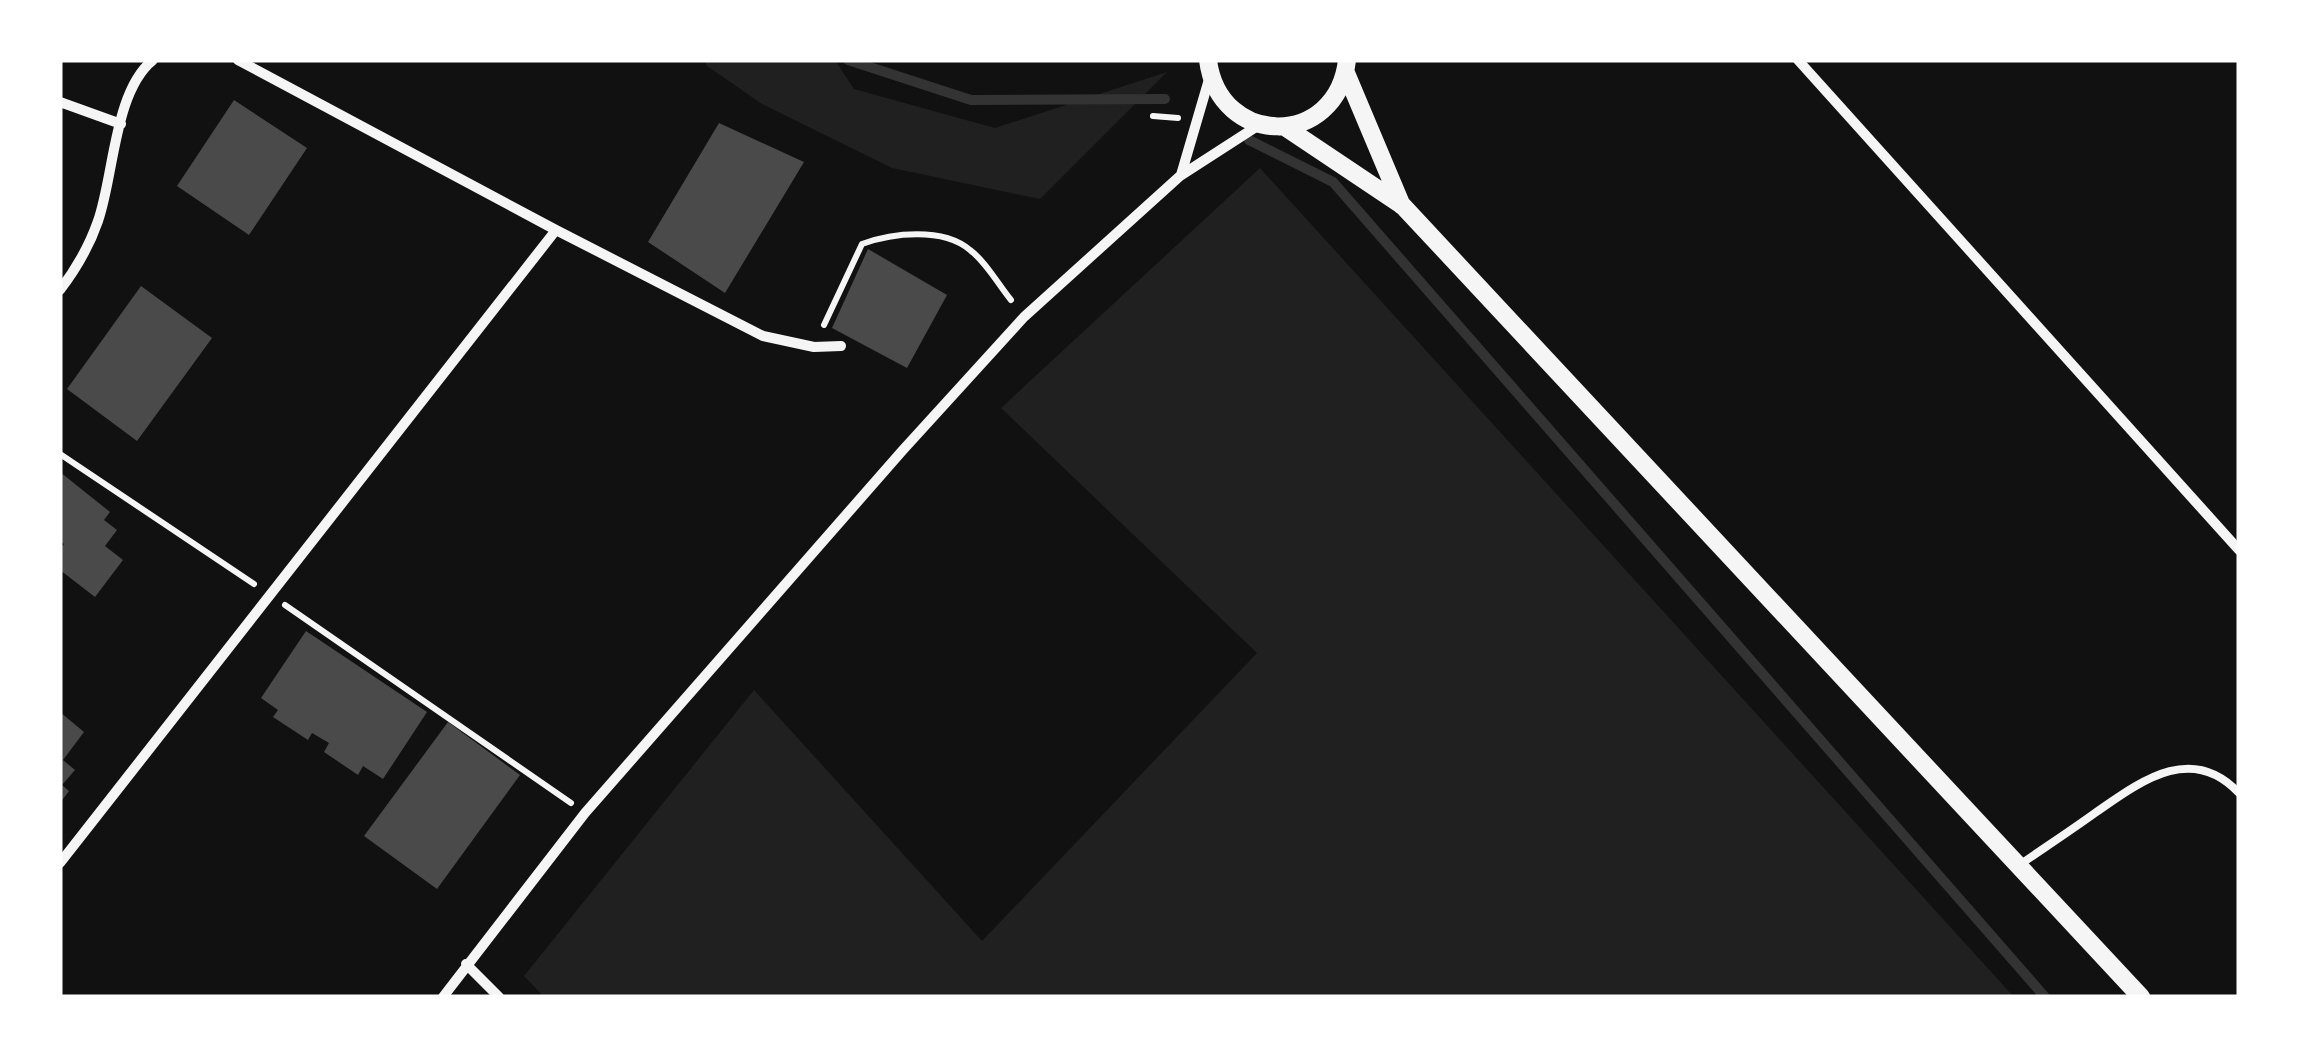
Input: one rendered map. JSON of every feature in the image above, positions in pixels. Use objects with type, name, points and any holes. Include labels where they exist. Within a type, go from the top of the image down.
[{"type":"street","points":[[60,290],[79,265],[98,220],[134,81],[152,60]]},
{"type":"street","points":[[238,60],[763,336],[814,347],[841,346]]},
{"type":"street","points":[[1798,60],[2239,550]]},
{"type":"street","points":[[1209,68],[1219,96],[1236,114],[1259,125],[1284,127],[1306,122],[1324,110],[1338,93],[1346,66]]},
{"type":"street","points":[[1346,66],[1403,206]]},
{"type":"street","points":[[1180,176],[1209,68]]},
{"type":"street","points":[[60,102],[121,124]]},
{"type":"street","points":[[443,997],[586,813],[902,450],[1024,317],[1180,176],[1259,125]]},
{"type":"street","points":[[1284,127],[1403,206],[2141,997]]},
{"type":"street","points":[[60,863],[556,230]]},
{"type":"street","points":[[466,964],[499,997]]},
{"type":"lane","points":[[2018,866],[2156,775],[2192,768],[2207,771],[2226,780],[2239,793]]},
{"type":"path","points":[[814,347],[862,244],[890,234],[934,236],[969,248],[1024,317]]},
{"type":"path","points":[[60,454],[586,813]]},
{"type":"shaded area","points":[[704,60],[835,60],[854,89],[995,128],[1167,72],[1040,199],[892,168],[762,104]]},
{"type":"shaded area","points":[[1260,168],[2014,997],[544,997],[524,976],[754,690],[982,941],[1257,653],[1001,408]]},
{"type":"building","points":[[234,100],[307,148],[249,235],[177,186]]},
{"type":"building","points":[[719,123],[804,162],[725,293],[648,242]]},
{"type":"building","points":[[868,249],[947,295],[907,368],[832,328]]},
{"type":"building","points":[[141,286],[212,338],[137,441],[67,389]]},
{"type":"building","points":[[60,472],[110,512],[104,520],[117,530],[105,546],[123,560],[95,597],[60,570],[60,549],[64,544],[60,541]]},
{"type":"building","points":[[306,631],[427,712],[383,779],[363,766],[358,775],[324,752],[329,743],[312,733],[308,740],[273,717],[278,710],[261,698]]},
{"type":"building","points":[[60,712],[84,732],[63,760],[75,770],[62,785],[69,791],[60,803]]},
{"type":"building","points":[[448,722],[520,775],[437,889],[364,836]]},
{"type":"waterway","points":[[848,60],[971,100],[1165,99]]},
{"type":"waterway","points":[[1249,140],[1333,182],[2045,997]]}]
